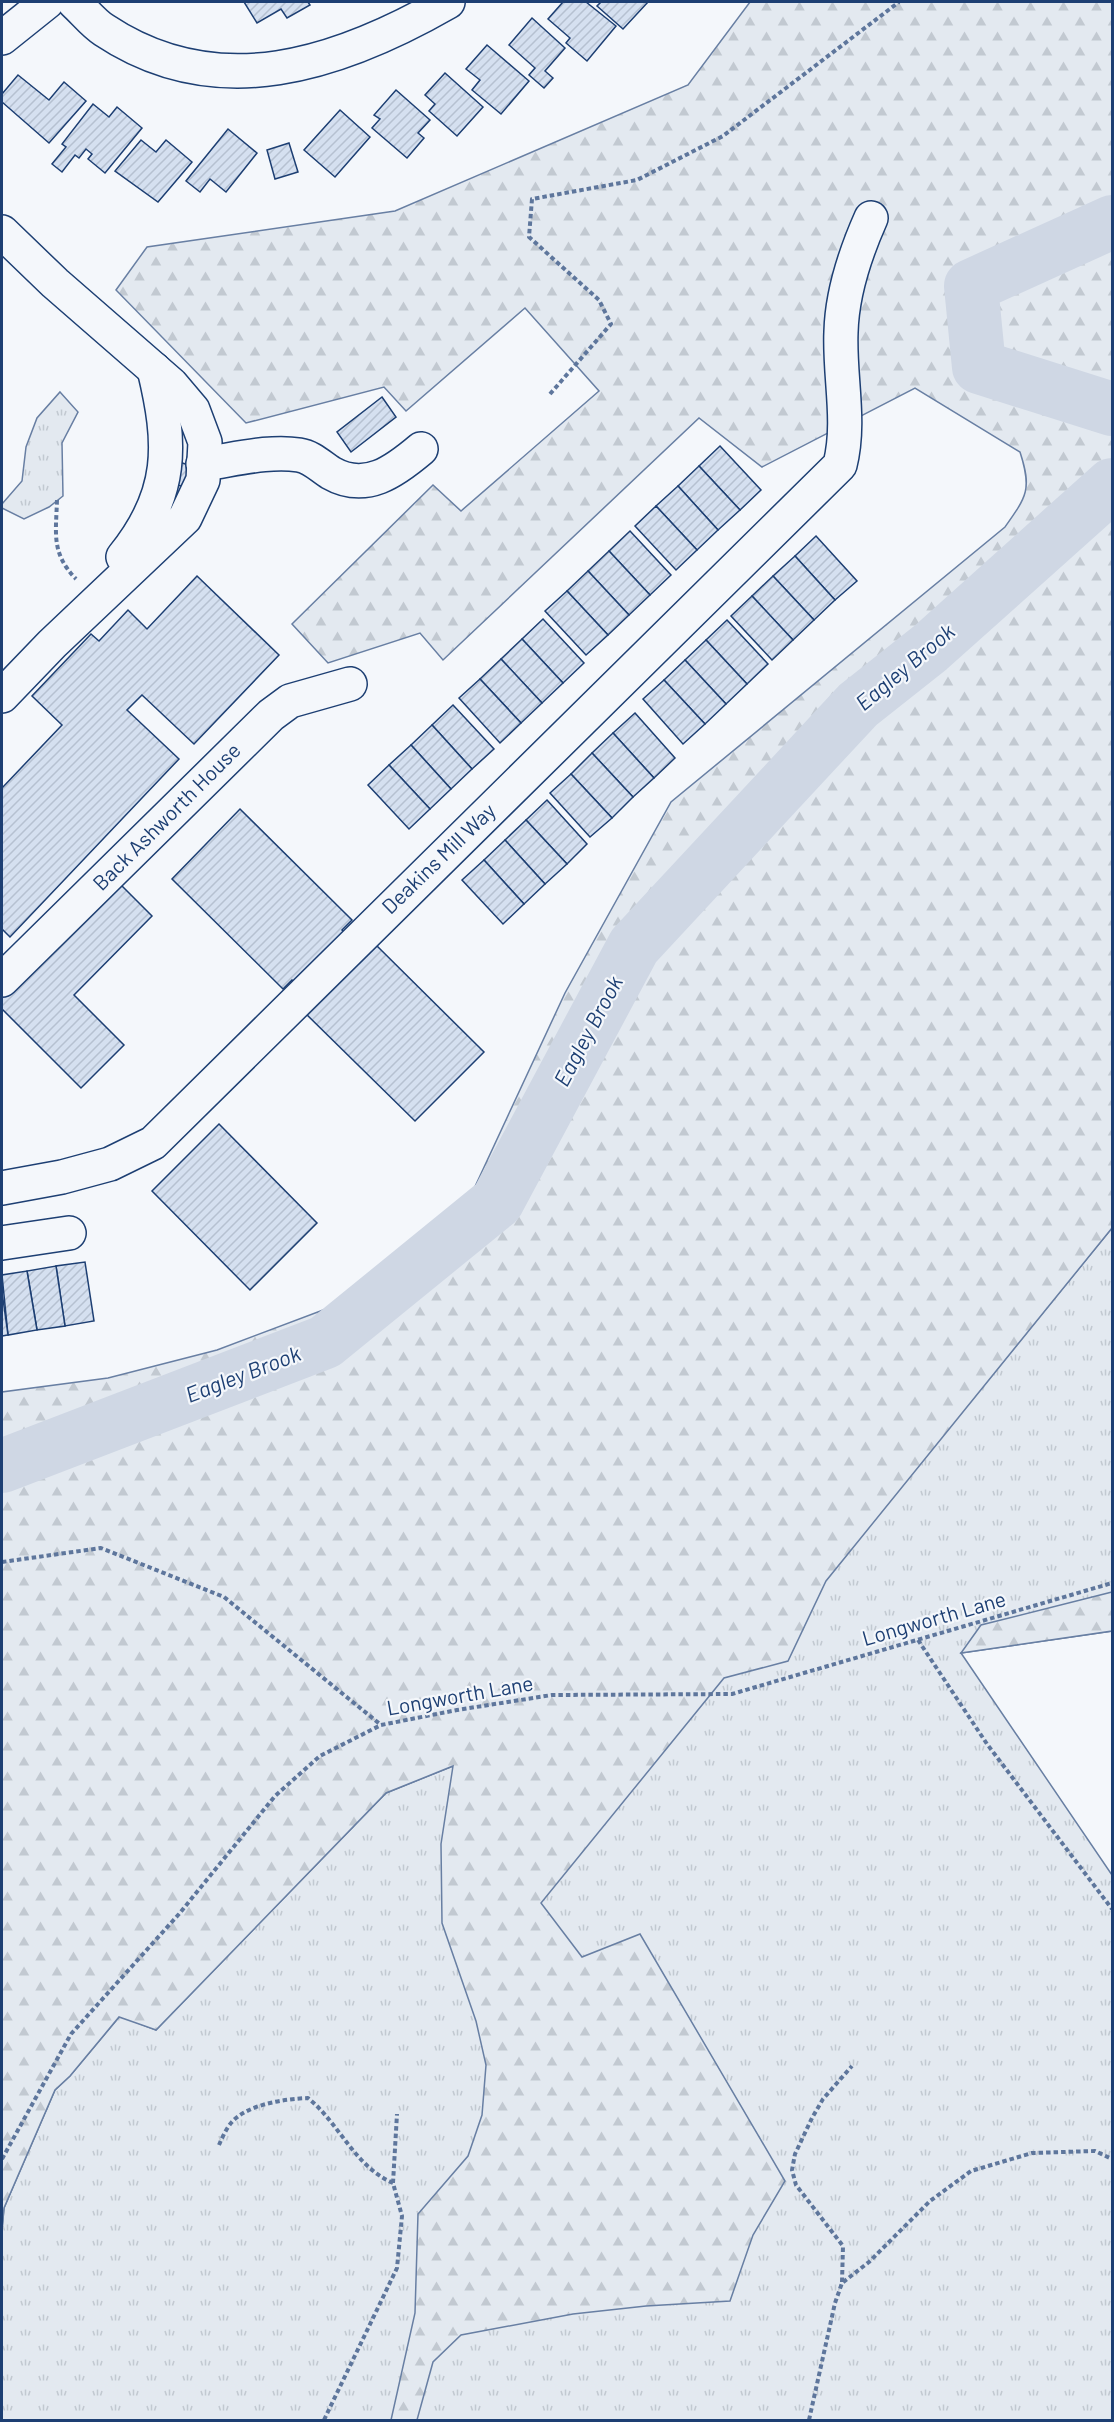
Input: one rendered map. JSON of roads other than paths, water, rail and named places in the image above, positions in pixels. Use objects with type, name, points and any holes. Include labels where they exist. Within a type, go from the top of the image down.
[{"type":"street","points":[[2,38],[47,2]]},
{"type":"street","points":[[74,2],[102,29],[139,51],[181,63],[234,70],[268,70],[315,62],[359,47],[392,33],[448,2]]},
{"type":"street","name":"Deakins Mill Way","points":[[2,1188],[62,1177],[110,1164],[153,1143],[840,465],[843,450],[844,391],[841,334],[844,297],[858,247],[871,218]]},
{"type":"street","points":[[2,232],[55,283],[154,367],[193,410],[205,442],[203,480],[185,518],[52,644],[2,696]]},
{"type":"street","points":[[52,644],[143,532],[159,499],[166,460],[166,418],[154,367]]},
{"type":"street","points":[[203,464],[301,455],[341,478],[355,481],[394,472],[421,449]]},
{"type":"street","name":"Back Ashworth House","points":[[2,980],[271,715],[290,700],[350,684]]},
{"type":"street","points":[[2,1243],[69,1233]]},
{"type":"waterway","name":"Eagley Brook","points":[[1112,222],[971,286],[979,367],[1112,409]]},
{"type":"waterway","name":"Eagley Brook","points":[[2,1466],[325,1342],[497,1202],[634,946],[858,705],[930,648],[1112,485]]}]
